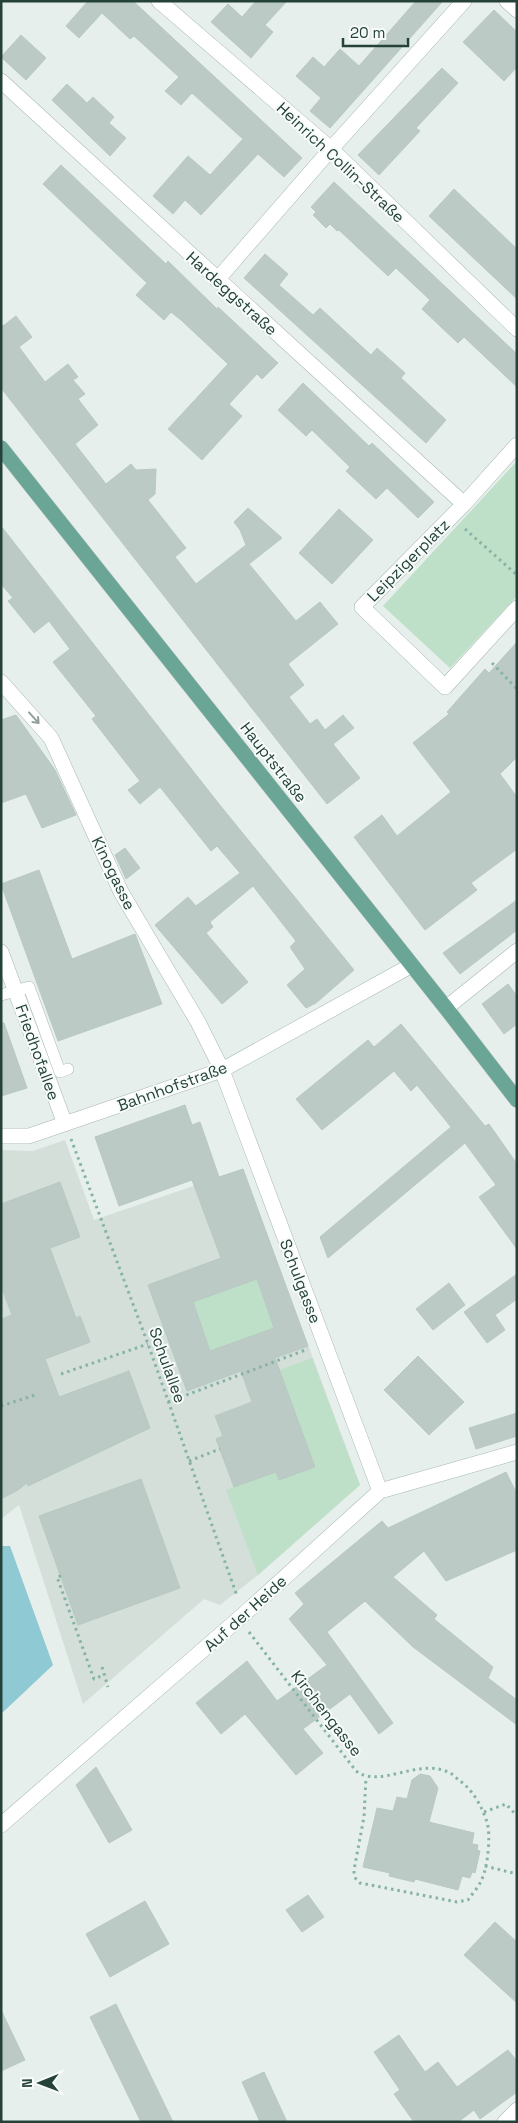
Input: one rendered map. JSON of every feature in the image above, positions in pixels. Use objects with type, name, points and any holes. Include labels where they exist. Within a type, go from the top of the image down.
[{"type":"main road","name":"Hauptstraße","points":[[2,451],[412,965],[517,1100]]},
{"type":"street","name":"Heinrich Collin-Straße","points":[[159,1],[331,149],[517,329]]},
{"type":"street","points":[[217,280],[464,1]]},
{"type":"street","points":[[507,1],[517,10]]},
{"type":"street","name":"Hardeggstraße","points":[[1,81],[464,504]]},
{"type":"street","name":"Leipzigerplatz","points":[[517,444],[464,504],[362,607],[445,687],[517,608]]},
{"type":"street","name":"Kinogasse","points":[[1,682],[51,738],[101,857],[198,1022],[222,1070]]},
{"type":"street","points":[[446,1008],[517,951]]},
{"type":"street","name":"Friedhofallee","points":[[1,952],[8,993],[65,1124]]},
{"type":"street","name":"Bahnhofstraße","points":[[1,1136],[29,1136],[222,1070],[412,965]]},
{"type":"street","name":"Schulgasse","points":[[222,1070],[380,1491]]},
{"type":"street","name":"Auf der Heide","points":[[1,1825],[244,1615],[380,1491],[517,1452]]},
{"type":"lane","points":[[8,993],[29,986],[60,1072],[68,1069]]},
{"type":"path","points":[[452,516],[517,575]]},
{"type":"path","points":[[479,650],[517,689]]},
{"type":"path","name":"Schulallee","points":[[65,1124],[148,1344],[244,1615]]},
{"type":"path","points":[[168,1402],[325,1343]]},
{"type":"path","points":[[61,1374],[148,1344]]},
{"type":"path","points":[[1,1406],[38,1394]]},
{"type":"path","points":[[189,1461],[220,1449]]},
{"type":"path","points":[[61,1576],[57,1577],[94,1679],[104,1675]]},
{"type":"path","name":"Kirchengasse","points":[[244,1615],[251,1636],[356,1771],[366,1777],[379,1777],[418,1768],[449,1772],[465,1784],[484,1812]]},
{"type":"path","points":[[102,1667],[108,1686]]},
{"type":"path","points":[[366,1777],[364,1817],[354,1870],[354,1876],[360,1883],[464,1902],[468,1900],[482,1880],[489,1842],[489,1828],[484,1812],[506,1804],[517,1816]]},
{"type":"path","points":[[485,1866],[517,1874]]},
{"type":"shaded area","points":[[65,1140],[94,1220],[243,1169],[360,1485],[258,1575],[220,1605],[204,1599],[83,1704],[19,1505],[1,1519],[1,1150],[33,1151]]},
{"type":"green space","points":[[517,461],[517,596],[450,668],[383,606]]},
{"type":"green space","points":[[257,1279],[274,1328],[210,1351],[193,1302]]},
{"type":"green space","points":[[312,1358],[360,1485],[258,1575],[226,1490],[276,1472],[279,1480],[315,1467],[279,1370]]},
{"type":"water","points":[[1,1546],[10,1546],[53,1665],[1,1714]]},
{"type":"building","points":[[88,1],[133,1],[302,158],[284,177],[258,154],[201,215],[185,200],[173,214],[153,196],[188,156],[210,175],[243,139],[192,93],[181,105],[165,91],[179,77],[134,36],[130,39],[102,13],[79,38],[66,26]]},
{"type":"building","points":[[256,1],[287,1],[265,25],[273,32],[251,58],[211,22],[228,4],[242,17]]},
{"type":"building","points":[[416,1],[443,1],[330,128],[310,111],[321,98],[296,76],[313,57],[324,67],[340,49],[359,66]]},
{"type":"building","points":[[494,10],[517,32],[517,67],[504,81],[463,42]]},
{"type":"building","points":[[21,35],[46,58],[26,80],[1,57]]},
{"type":"building","points":[[442,68],[458,83],[416,128],[420,131],[379,175],[358,155]]},
{"type":"building","points":[[67,84],[87,103],[93,97],[114,117],[109,123],[126,138],[110,156],[52,100]]},
{"type":"building","points":[[61,165],[166,264],[168,261],[217,309],[218,307],[278,363],[262,379],[257,374],[229,404],[242,416],[202,460],[168,429],[228,364],[171,312],[164,320],[136,295],[147,283],[43,184]]},
{"type":"building","points":[[334,182],[517,354],[517,387],[464,337],[458,343],[422,309],[430,300],[396,268],[388,276],[339,230],[337,231],[330,224],[326,228],[313,215],[316,212],[311,207]]},
{"type":"building","points":[[454,189],[517,249],[517,299],[429,216]]},
{"type":"building","points":[[265,254],[288,274],[279,285],[313,315],[320,308],[371,355],[377,348],[405,373],[401,378],[446,420],[426,443],[244,278]]},
{"type":"building","points":[[16,316],[32,337],[19,347],[45,382],[68,364],[78,377],[73,380],[85,394],[78,399],[98,425],[75,444],[106,484],[131,464],[136,470],[156,469],[155,494],[148,500],[186,548],[175,557],[196,584],[246,545],[240,530],[234,522],[248,508],[282,538],[249,564],[296,621],[320,602],[338,624],[288,664],[304,685],[289,697],[310,724],[317,719],[325,730],[343,715],[354,728],[333,744],[360,778],[327,804],[1,388],[1,324],[3,326]]},
{"type":"building","points":[[303,383],[369,446],[372,443],[434,502],[418,518],[387,488],[376,499],[346,471],[350,467],[312,430],[306,436],[278,410]]},
{"type":"building","points":[[339,509],[373,540],[332,584],[299,553]]},
{"type":"building","points":[[1,526],[219,804],[354,970],[316,1003],[306,1008],[287,985],[305,969],[290,947],[296,941],[253,886],[210,922],[213,927],[206,933],[248,982],[222,1004],[155,925],[188,897],[196,906],[240,873],[217,846],[211,851],[160,787],[140,804],[128,790],[140,781],[92,719],[96,716],[53,662],[70,649],[49,621],[34,633],[8,601],[13,598],[1,584]]},
{"type":"building","points":[[517,642],[517,757],[500,774],[517,797],[517,849],[471,883],[477,890],[425,930],[354,837],[382,815],[397,836],[451,792],[413,743],[449,714],[447,712],[485,669],[489,673]]},
{"type":"building","points":[[16,715],[55,770],[76,815],[42,828],[26,794],[1,803],[1,720]]},
{"type":"building","points":[[125,848],[140,868],[126,879],[115,855]]},
{"type":"building","points":[[39,870],[72,959],[135,934],[162,1004],[58,1041],[1,884]]},
{"type":"building","points":[[517,900],[517,930],[460,974],[443,953]]},
{"type":"building","points":[[508,984],[517,996],[517,1024],[504,1034],[482,1004]]},
{"type":"building","points":[[1,1023],[4,1023],[27,1088],[1,1096]]},
{"type":"building","points":[[401,1024],[485,1126],[489,1124],[517,1164],[517,1249],[479,1197],[496,1185],[465,1143],[328,1258],[320,1237],[451,1127],[417,1085],[411,1091],[394,1071],[322,1130],[296,1099],[368,1040],[374,1047]]},
{"type":"building","points":[[185,1105],[192,1125],[200,1122],[219,1177],[243,1169],[308,1346],[275,1358],[315,1467],[279,1480],[276,1472],[234,1487],[216,1439],[223,1436],[215,1416],[252,1402],[241,1371],[187,1391],[148,1285],[221,1258],[192,1180],[119,1206],[95,1137]],"holes":[[[257,1279],[274,1328],[210,1351],[193,1302]]]},
{"type":"building","points":[[60,1182],[80,1237],[50,1248],[76,1318],[80,1316],[90,1342],[45,1359],[59,1397],[129,1371],[150,1428],[28,1486],[27,1483],[1,1499],[1,1319],[12,1315],[1,1286],[1,1204]]},
{"type":"building","points":[[517,1274],[517,1299],[495,1315],[505,1330],[487,1343],[464,1312]]},
{"type":"building","points":[[449,1283],[465,1305],[433,1330],[416,1309]]},
{"type":"building","points":[[418,1356],[464,1402],[429,1435],[384,1390]]},
{"type":"building","points":[[517,1413],[517,1436],[476,1449],[469,1428]]},
{"type":"building","points":[[506,1472],[517,1494],[517,1550],[446,1581],[424,1551],[393,1577],[437,1615],[434,1619],[493,1667],[488,1678],[517,1700],[517,1725],[413,1647],[365,1601],[327,1632],[393,1723],[379,1734],[350,1694],[303,1729],[323,1753],[296,1775],[245,1714],[221,1734],[196,1703],[247,1661],[277,1701],[327,1665],[289,1619],[304,1604],[295,1593],[382,1521],[388,1528]]},
{"type":"building","points":[[141,1479],[180,1588],[78,1625],[39,1516]]},
{"type":"building","points":[[96,1767],[132,1830],[109,1843],[76,1785]]},
{"type":"building","points":[[420,1774],[430,1776],[438,1788],[429,1822],[474,1833],[472,1844],[478,1845],[477,1850],[480,1851],[475,1873],[472,1872],[470,1878],[462,1876],[458,1890],[415,1879],[414,1882],[389,1876],[390,1873],[363,1867],[377,1808],[393,1811],[397,1797],[407,1799],[412,1780]]},
{"type":"building","points":[[308,1895],[324,1917],[302,1932],[286,1910]]},
{"type":"building","points":[[145,1901],[169,1944],[110,1977],[86,1934]]},
{"type":"building","points":[[495,1922],[517,1942],[517,2003],[464,1955]]},
{"type":"building","points":[[116,2004],[173,2122],[141,2122],[90,2017]]},
{"type":"building","points":[[1,2010],[25,2060],[1,2071]]},
{"type":"building","points":[[399,2035],[425,2072],[438,2062],[457,2087],[508,2050],[517,2061],[517,2092],[480,2119],[474,2110],[458,2122],[414,2122],[394,2094],[400,2090],[374,2052]]},
{"type":"building","points":[[264,2072],[287,2122],[260,2122],[242,2082]]}]
